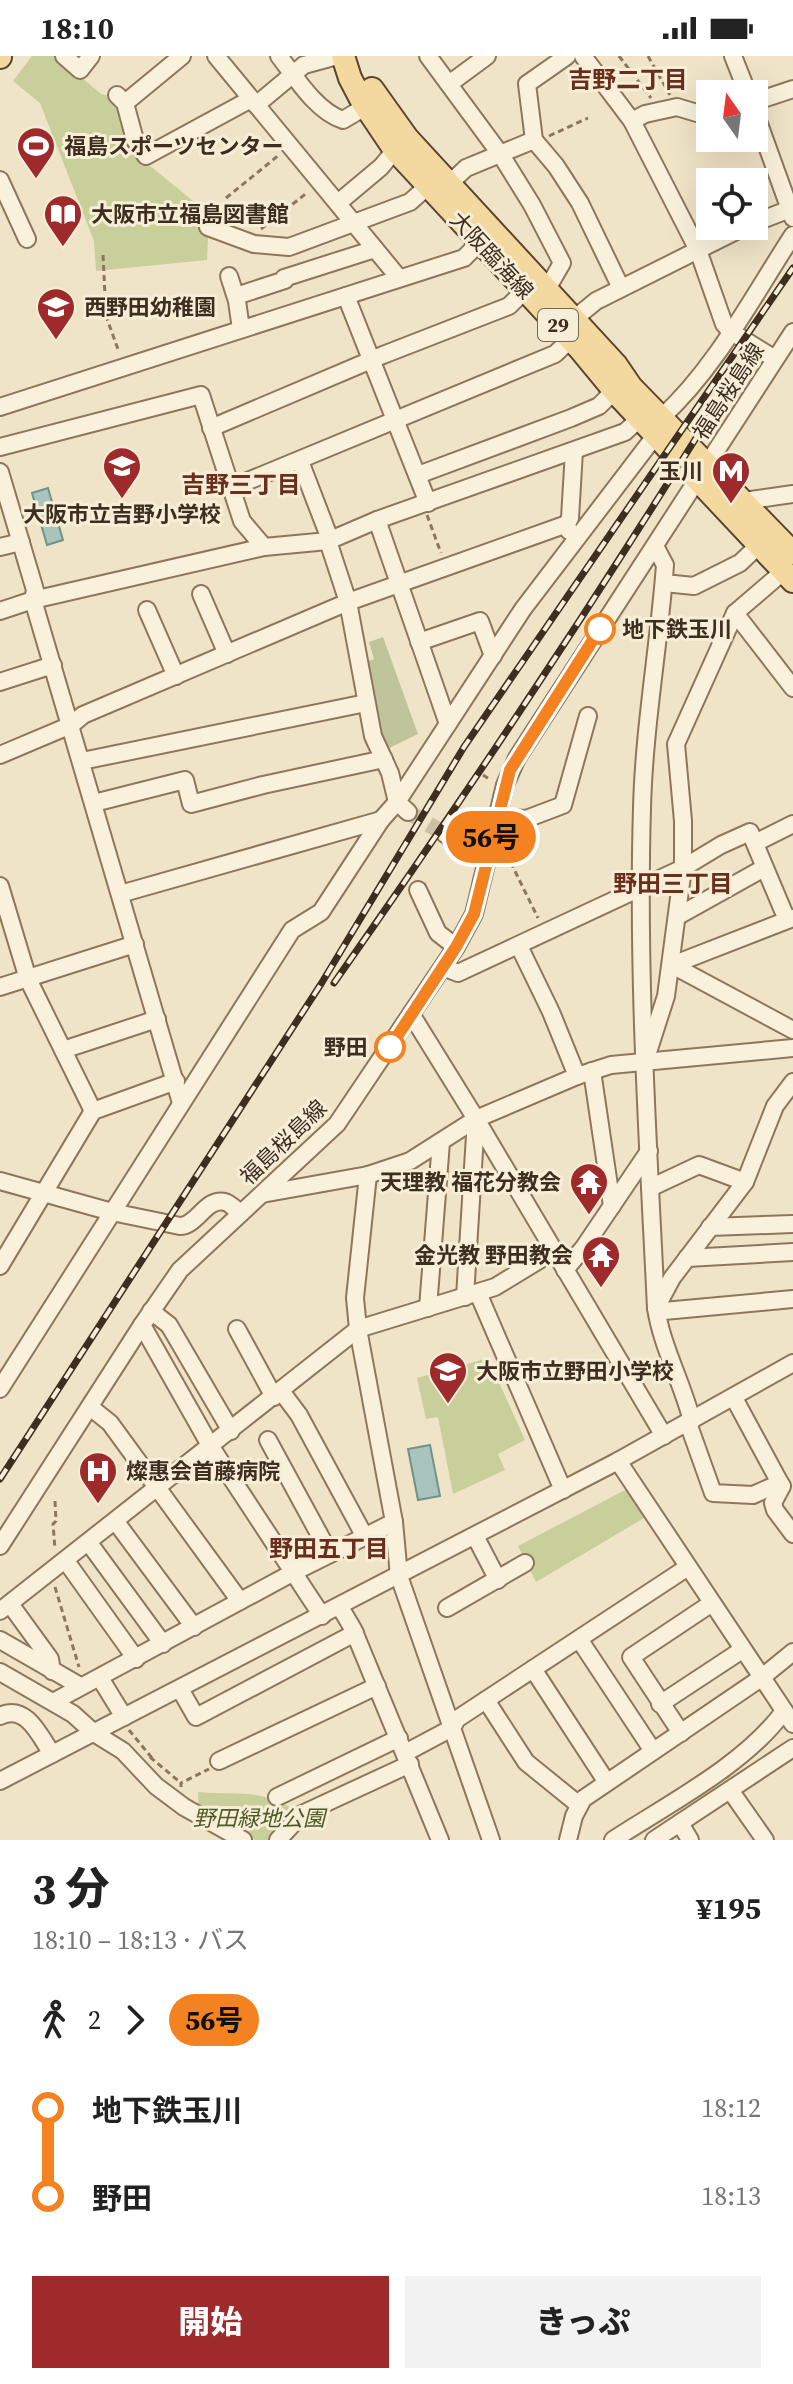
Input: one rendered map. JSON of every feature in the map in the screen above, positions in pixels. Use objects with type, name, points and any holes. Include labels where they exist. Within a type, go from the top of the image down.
[{"type":"main road","name":"大阪臨海線","points":[[340,56],[365,107],[395,150],[438,185],[572,329],[652,424]]},
{"type":"main road","name":"大阪臨海線","points":[[355,56],[386,112],[480,242],[536,290]]},
{"type":"main road","name":"大阪臨海線","points":[[572,329],[614,391],[701,473],[760,544],[790,568]]},
{"type":"main road","name":"大阪臨海線","points":[[701,473],[744,501],[790,568]]},
{"type":"street","points":[[64,56],[80,70],[91,56]]},
{"type":"street","points":[[182,56],[121,99],[135,140],[146,156],[254,102],[304,65],[340,56]]},
{"type":"street","points":[[216,56],[399,278]]},
{"type":"street","points":[[279,56],[332,116],[343,120],[365,107]]},
{"type":"street","points":[[211,428],[509,306],[536,290],[562,263],[532,205],[501,155],[428,56]]},
{"type":"street","points":[[449,84],[487,56]]},
{"type":"street","points":[[567,56],[527,84],[534,140],[556,166],[580,203],[621,288]]},
{"type":"street","points":[[583,56],[632,121],[698,250],[724,324],[775,359]]},
{"type":"street","points":[[733,56],[742,80]]},
{"type":"street","points":[[768,97],[793,89]]},
{"type":"street","points":[[632,121],[669,109],[696,114]]},
{"type":"street","points":[[208,227],[254,244],[289,247],[410,202],[466,168],[534,140]]},
{"type":"street","points":[[768,149],[791,214],[768,220]]},
{"type":"street","points":[[338,203],[381,167],[395,150]]},
{"type":"street","points":[[0,180],[27,239]]},
{"type":"street","points":[[120,894],[381,820],[402,807],[448,724],[523,609],[574,544],[652,424],[681,399],[793,235]]},
{"type":"street","points":[[231,488],[555,354],[596,301],[718,240]]},
{"type":"street","points":[[0,407],[464,258],[480,242]]},
{"type":"street","points":[[236,296],[375,249]]},
{"type":"street","points":[[229,276],[236,296],[241,329]]},
{"type":"street","points":[[346,296],[418,475],[425,504]]},
{"type":"street","name":"福島桜島線","points":[[0,1546],[147,1318],[189,1260],[337,1124],[443,967],[474,914],[494,858],[497,817],[505,785],[517,758],[793,332]]},
{"type":"street","points":[[418,475],[571,418],[599,406],[614,391]]},
{"type":"street","points":[[0,447],[201,395],[242,521],[264,547]]},
{"type":"street","points":[[0,611],[33,600],[264,547],[328,541],[377,520],[652,424]]},
{"type":"street","points":[[0,755],[71,725],[83,715],[348,602],[567,524],[570,518],[574,451]]},
{"type":"street","points":[[300,461],[328,534],[348,602],[373,736],[402,807]]},
{"type":"street","points":[[1,477],[4,500],[21,542],[35,590],[33,600],[181,1103]]},
{"type":"street","points":[[744,501],[793,494]]},
{"type":"street","points":[[377,520],[448,724]]},
{"type":"street","points":[[567,524],[574,544]]},
{"type":"street","points":[[0,547],[21,542]]},
{"type":"street","points":[[664,583],[694,586],[740,563],[760,544]]},
{"type":"street","points":[[655,546],[665,565],[645,761],[640,888],[650,1188],[659,1332],[684,1391],[690,1422],[713,1493],[753,1495],[780,1483]]},
{"type":"street","points":[[645,1062],[666,996],[683,868],[683,821],[676,744],[735,613],[790,568]]},
{"type":"street","points":[[201,594],[227,654]]},
{"type":"street","points":[[147,610],[176,676]]},
{"type":"street","points":[[735,613],[793,688]]},
{"type":"street","points":[[419,642],[480,621],[493,656]]},
{"type":"street","points":[[0,682],[53,665]]},
{"type":"street","points":[[82,761],[366,703]]},
{"type":"street","points":[[497,817],[526,819],[563,805],[588,716]]},
{"type":"street","points":[[94,803],[185,780],[191,804],[384,759]]},
{"type":"street","points":[[0,1389],[292,930],[321,912],[381,820]]},
{"type":"street","points":[[443,967],[458,973],[683,868],[721,845],[793,824]]},
{"type":"street","points":[[445,834],[494,858]]},
{"type":"street","points":[[672,965],[790,919],[752,838]]},
{"type":"street","points":[[678,916],[764,868]]},
{"type":"street","points":[[0,886],[28,979],[93,1111]]},
{"type":"street","points":[[418,890],[438,933],[456,947]]},
{"type":"street","points":[[0,987],[135,944]]},
{"type":"street","points":[[519,946],[584,1074],[612,1206]]},
{"type":"street","points":[[672,965],[793,1030]]},
{"type":"street","points":[[411,1014],[664,1436]]},
{"type":"street","points":[[63,1050],[157,1019]]},
{"type":"street","points":[[262,1194],[368,1175],[410,1161],[476,1119],[611,1065],[793,1048]]},
{"type":"street","points":[[0,1266],[93,1111],[176,1081]]},
{"type":"street","points":[[656,1308],[687,1258],[745,1182],[775,1106],[793,1082]]},
{"type":"street","points":[[775,1106],[793,1104]]},
{"type":"street","points":[[476,1119],[472,1295],[563,1490]]},
{"type":"street","points":[[428,1308],[441,1142]]},
{"type":"street","points":[[565,1270],[649,1151]]},
{"type":"street","points":[[650,1188],[699,1165],[745,1182]]},
{"type":"street","points":[[368,1175],[355,1298],[394,1522],[399,1576],[491,1840]]},
{"type":"street","points":[[0,1181],[112,1212],[186,1226],[217,1202],[227,1202],[241,1212]]},
{"type":"street","points":[[710,1227],[793,1224]]},
{"type":"street","points":[[52,1671],[50,1659],[5,1607],[358,1329],[495,1287],[554,1251]]},
{"type":"street","points":[[687,1258],[793,1252]]},
{"type":"street","points":[[656,1308],[664,1311],[793,1299]]},
{"type":"street","points":[[147,1318],[169,1325],[231,1431]]},
{"type":"street","points":[[147,1318],[211,1447],[322,1616]]},
{"type":"street","points":[[237,1329],[277,1394],[299,1415],[365,1537]]},
{"type":"street","points":[[0,1781],[563,1490],[793,1363]]},
{"type":"street","points":[[734,1398],[782,1486],[773,1503],[793,1534]]},
{"type":"street","points":[[90,1407],[110,1423],[240,1601]]},
{"type":"street","points":[[268,1440],[330,1554]]},
{"type":"street","points":[[613,1840],[741,1756],[789,1718],[618,1461]]},
{"type":"street","points":[[116,1522],[194,1627]]},
{"type":"street","points":[[53,1702],[294,1572],[394,1522]]},
{"type":"street","points":[[475,1536],[498,1580]]},
{"type":"street","points":[[89,1543],[163,1644]]},
{"type":"street","points":[[66,1561],[136,1659]]},
{"type":"street","points":[[447,1608],[525,1563]]},
{"type":"street","points":[[278,1840],[302,1814],[405,1752],[452,1728],[457,1719],[688,1567]]},
{"type":"street","points":[[681,1733],[631,1657],[712,1603]]},
{"type":"street","points":[[340,1607],[355,1633],[440,1840]]},
{"type":"street","points":[[180,1689],[196,1717],[355,1633]]},
{"type":"street","points":[[579,1639],[653,1751]]},
{"type":"street","points":[[0,1640],[52,1671],[90,1683],[122,1718]]},
{"type":"street","points":[[660,1704],[742,1650]]},
{"type":"street","points":[[568,1840],[579,1805],[606,1781],[761,1678],[793,1652]]},
{"type":"street","points":[[533,1669],[606,1781]]},
{"type":"street","points":[[0,1672],[73,1714],[94,1733],[123,1751],[156,1786],[184,1807],[243,1840]]},
{"type":"street","points":[[219,1761],[377,1686]]},
{"type":"street","points":[[486,1700],[526,1762],[579,1805]]},
{"type":"street","points":[[0,1716],[9,1711],[18,1713],[34,1725],[52,1754]]},
{"type":"street","points":[[654,1840],[793,1748]]},
{"type":"street","points":[[277,1797],[405,1752]]},
{"type":"street","points":[[730,1790],[765,1840]]},
{"type":"street","points":[[680,1823],[690,1840]]},
{"type":"path","points":[[619,56],[669,109]]},
{"type":"path","points":[[648,56],[669,109]]},
{"type":"path","points":[[534,140],[544,139],[588,118]]},
{"type":"path","points":[[226,198],[290,146]]},
{"type":"path","points":[[261,229],[320,182]]},
{"type":"path","points":[[103,255],[106,316],[126,366]]},
{"type":"path","points":[[425,504],[446,567]]},
{"type":"path","points":[[483,775],[489,779]]},
{"type":"path","points":[[494,858],[509,859],[546,934]]},
{"type":"path","points":[[55,1501],[56,1521],[53,1524],[57,1561],[51,1572],[76,1659],[90,1683]]},
{"type":"path","points":[[122,1718],[152,1758]]},
{"type":"path","points":[[181,1788],[181,1783],[219,1761]]},
{"type":"green space","points":[[32,56],[56,56],[101,94],[117,98],[133,142],[149,165],[209,214],[207,260],[96,271],[94,241],[40,103],[13,81]]},
{"type":"green space","points":[[383,637],[418,734],[385,750],[377,731],[363,663],[374,659],[369,642]]},
{"type":"green space","points":[[488,1358],[525,1440],[498,1454],[505,1470],[453,1494],[438,1417],[426,1419],[417,1378]]},
{"type":"green space","points":[[629,1488],[644,1518],[536,1582],[518,1546]]},
{"type":"green space","name":"野田緑地公園","points":[[198,1792],[260,1796],[299,1812],[274,1840],[255,1840],[199,1812]]},
{"type":"water","points":[[48,488],[63,540],[47,545],[32,493]]},
{"type":"water","points":[[430,1445],[440,1496],[418,1500],[408,1449]]},
{"type":"tunnel","points":[[408,812],[445,834]]},
{"type":"railway","points":[[0,1479],[321,984],[464,747],[793,268]]},
{"type":"railway","points":[[334,983],[540,681],[737,372]]},
{"type":"bus line","name":"56号","points":[[390,1047],[456,947],[474,914],[510,770],[600,629]]},
{"type":"place","name":"福島スポーツセンター","points":[[36,180]]},
{"type":"place","name":"大阪市立福島図書館","points":[[63,248]]},
{"type":"place","name":"西野田幼稚園","points":[[56,341]]},
{"type":"place","name":"大阪市立吉野小学校","points":[[122,500]]},
{"type":"place","name":"玉川","points":[[731,505]]},
{"type":"place","name":"地下鉄玉川","points":[[600,629]]},
{"type":"place","name":"野田","points":[[390,1047]]},
{"type":"place","name":"天理教 福花分教会","points":[[589,1216]]},
{"type":"place","name":"金光教 野田教会","points":[[601,1289]]},
{"type":"place","name":"大阪市立野田小学校","points":[[448,1405]]},
{"type":"place","name":"燦惠会首藤病院","points":[[98,1505]]},
{"type":"district","name":"吉野二丁目","points":[[628,79]]},
{"type":"district","name":"吉野三丁目","points":[[241,484]]},
{"type":"district","name":"野田三丁目","points":[[673,883]]},
{"type":"district","name":"野田五丁目","points":[[329,1548]]}]
